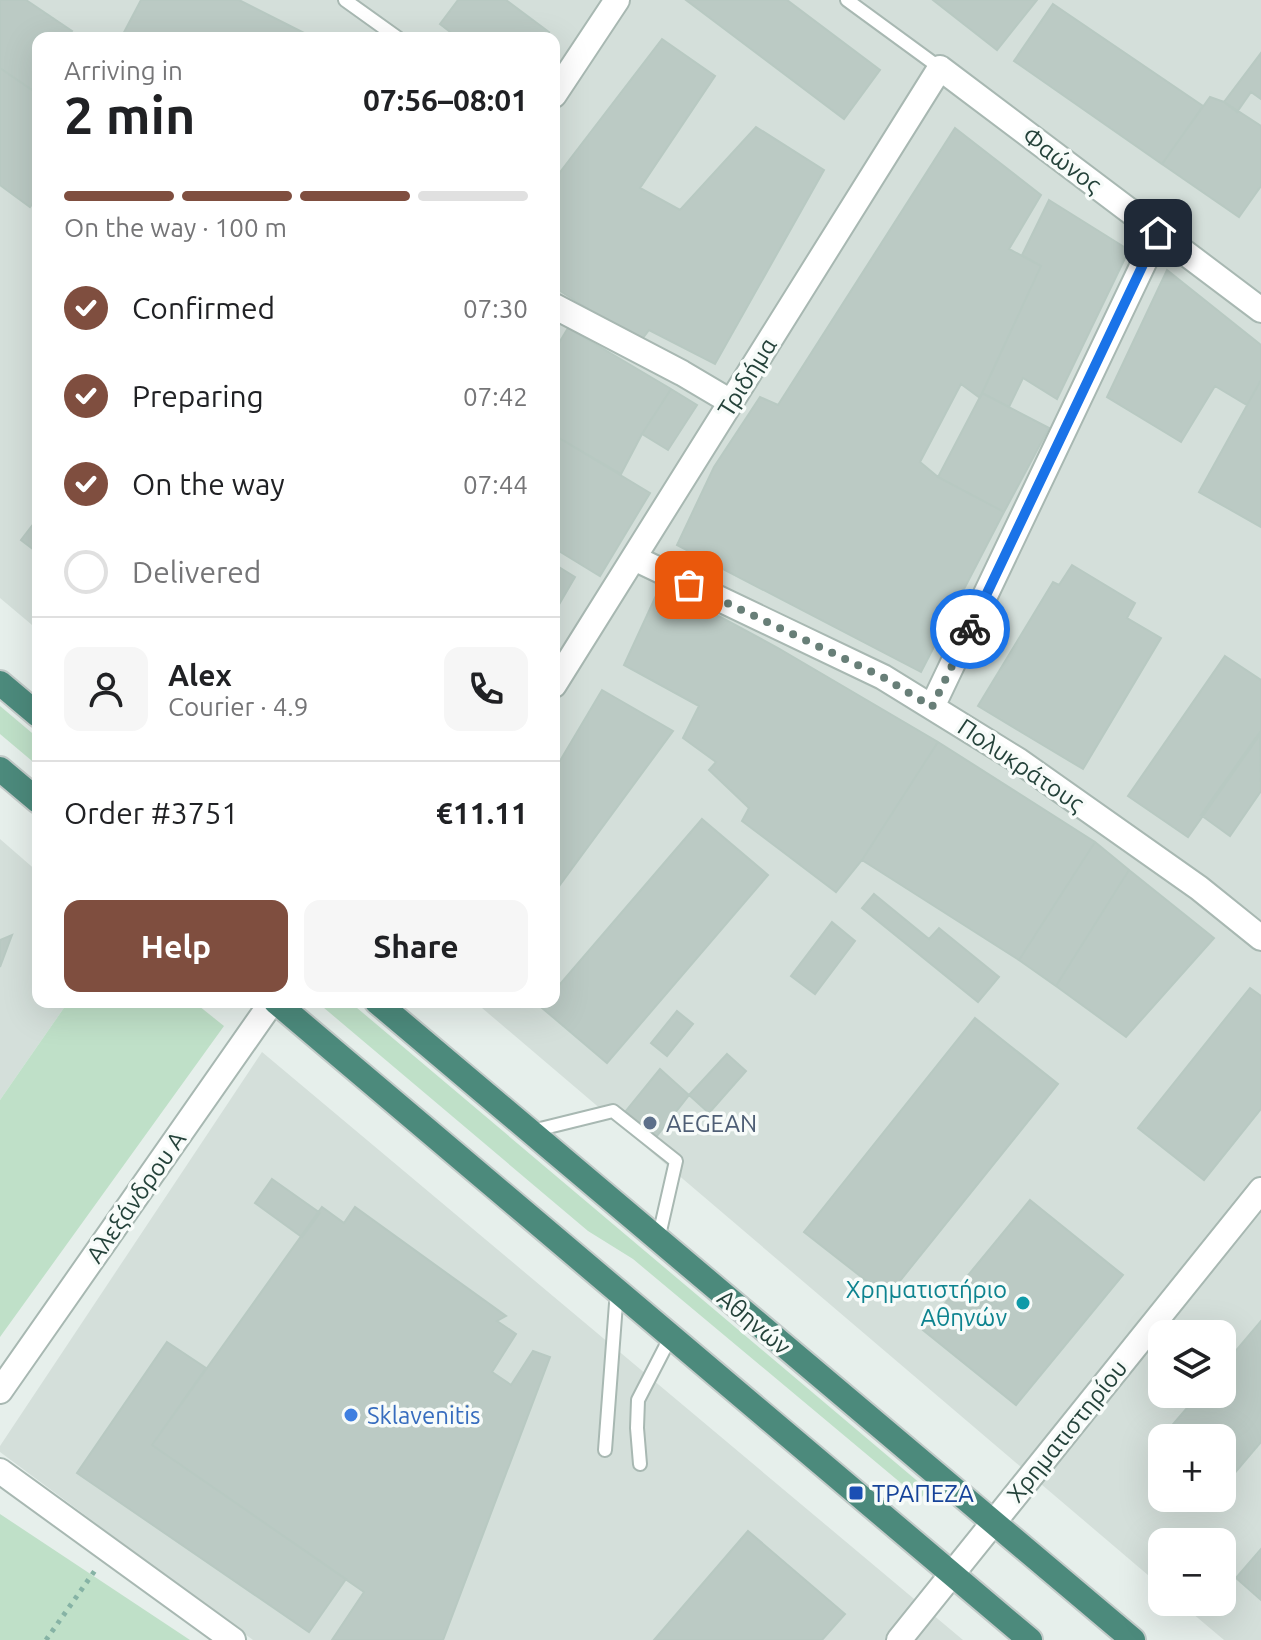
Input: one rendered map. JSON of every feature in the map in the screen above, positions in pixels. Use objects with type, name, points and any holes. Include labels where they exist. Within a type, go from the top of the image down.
[{"type":"highway","points":[[0,683],[32,710]]},
{"type":"highway","points":[[0,769],[32,796]]},
{"type":"highway","points":[[281,1008],[1030,1640]]},
{"type":"highway","name":"Αθηνών","points":[[384,1008],[1133,1640]]},
{"type":"street","points":[[560,86],[617,0]]},
{"type":"street","name":"Φαώνος","points":[[940,68],[1261,310]]},
{"type":"street","name":"Τριδήμα","points":[[560,675],[940,68]]},
{"type":"street","points":[[932,707],[1158,233]]},
{"type":"street","points":[[560,309],[731,402]]},
{"type":"street","name":"Πολυκράτους","points":[[634,558],[883,677],[1019,761],[1199,888],[1261,938]]},
{"type":"street","name":"Αλεξάνδρου Α","points":[[0,1391],[270,1008]]},
{"type":"street","name":"Χρηματιστηρίου","points":[[899,1640],[1261,1190]]},
{"type":"street","points":[[0,1471],[233,1640]]},
{"type":"lane","points":[[345,0],[390,32]]},
{"type":"lane","points":[[847,0],[940,68]]},
{"type":"lane","points":[[531,1132],[613,1111],[676,1161],[658,1240]]},
{"type":"lane","points":[[605,1450],[617,1290]]},
{"type":"lane","points":[[640,1464],[638,1400],[671,1336]]},
{"type":"path","points":[[46,1640],[109,1551]]},
{"type":"shaded area","points":[[0,0],[1261,0],[1261,1640],[1224,1640],[1196,1616],[1236,1616],[1236,1528],[1148,1528],[1148,1575],[482,1008],[560,1008],[560,32],[32,32],[32,625],[0,598]]},
{"type":"shaded area","points":[[0,839],[32,867],[32,1008],[64,1008],[0,1100]]},
{"type":"shaded area","points":[[262,1052],[963,1640],[253,1640],[0,1452],[0,1446]]},
{"type":"green space","points":[[0,706],[32,733],[32,761],[0,734]]},
{"type":"green space","points":[[64,1008],[202,1008],[224,1026],[0,1337],[0,1100]]},
{"type":"green space","points":[[324,1008],[357,1008],[928,1490],[920,1499],[633,1259],[588,1231]]},
{"type":"green space","points":[[0,1514],[190,1640],[0,1640]]},
{"type":"building","points":[[0,0],[26,0],[72,31],[32,32],[32,90],[0,68]]},
{"type":"building","points":[[141,0],[239,0],[302,32],[124,32]]},
{"type":"building","points":[[458,0],[506,0],[549,32],[450,32],[440,24]]},
{"type":"building","points":[[686,0],[787,0],[880,70],[844,119]]},
{"type":"building","points":[[933,0],[1037,0],[997,50]]},
{"type":"building","points":[[1053,4],[1203,106],[1162,164],[1014,61]]},
{"type":"building","points":[[662,39],[715,76],[640,188],[680,210],[756,127],[824,170],[715,364],[649,330],[640,342],[560,291],[560,172]]},
{"type":"building","points":[[1261,53],[1261,99],[1251,92],[1237,112],[1224,102]]},
{"type":"building","points":[[0,68],[32,90],[32,204],[30,207],[0,185]]},
{"type":"building","points":[[1210,97],[1224,102],[1261,126],[1261,186],[1239,217],[1162,164]]},
{"type":"building","points":[[955,128],[1041,195],[1009,249],[1041,266],[980,398],[961,384],[920,462],[938,477],[1004,512],[921,672],[677,545],[714,467],[760,397],[778,405]]},
{"type":"building","points":[[1049,200],[1129,250],[1057,399],[1023,378],[1009,407],[982,393],[1041,266],[1022,255]]},
{"type":"building","points":[[1167,270],[1261,345],[1261,380],[1247,405],[1215,386],[1181,442],[1107,397]]},
{"type":"building","points":[[568,328],[671,389],[621,474],[560,438],[560,341]]},
{"type":"building","points":[[1261,380],[1261,527],[1199,492]]},
{"type":"building","points":[[671,389],[697,405],[668,450],[642,434]]},
{"type":"building","points":[[982,393],[1049,428],[1004,512],[938,477]]},
{"type":"building","points":[[560,439],[650,493],[600,576],[560,552]]},
{"type":"building","points":[[32,526],[32,548],[21,540]]},
{"type":"building","points":[[1072,565],[1135,603],[1127,618],[1161,638],[1083,769],[978,706],[1053,582],[1059,585]]},
{"type":"building","points":[[560,568],[575,577],[560,603]]},
{"type":"building","points":[[661,585],[778,648],[938,742],[862,860],[836,892],[742,821],[749,808],[709,770],[716,762],[683,738],[699,706],[624,665]]},
{"type":"building","points":[[1225,656],[1261,680],[1261,733],[1188,837],[1128,796]]},
{"type":"building","points":[[602,690],[673,731],[560,885],[560,761]]},
{"type":"building","points":[[1260,732],[1261,791],[1230,836],[1201,815]]},
{"type":"building","points":[[938,742],[1095,842],[1019,960],[862,860]]},
{"type":"building","points":[[702,819],[768,875],[607,1063],[542,1008],[560,1008],[560,984]]},
{"type":"building","points":[[1095,842],[1129,870],[1056,986],[1019,960]]},
{"type":"building","points":[[1129,870],[1214,938],[1126,1037],[1056,986]]},
{"type":"building","points":[[874,894],[929,939],[939,928],[999,977],[978,1002],[862,908]]},
{"type":"building","points":[[832,922],[855,941],[815,994],[791,976]]},
{"type":"building","points":[[12,935],[0,967],[0,940]]},
{"type":"building","points":[[1250,988],[1261,996],[1261,1109],[1204,1180],[1138,1128]]},
{"type":"building","points":[[677,1011],[693,1024],[667,1056],[651,1043]]},
{"type":"building","points":[[975,1018],[1058,1084],[887,1297],[804,1232]]},
{"type":"building","points":[[727,1054],[746,1071],[709,1113],[689,1095]]},
{"type":"building","points":[[660,1069],[689,1095],[656,1137],[625,1112]]},
{"type":"building","points":[[272,1179],[320,1213],[302,1237],[255,1203]]},
{"type":"building","name":"Χρηματιστήριο Αθηνών","points":[[1030,1200],[1123,1275],[1016,1405],[923,1330]]},
{"type":"building","name":"Sklavenitis","points":[[322,1207],[344,1223],[355,1207],[506,1316],[497,1321],[516,1334],[492,1372],[511,1385],[533,1351],[550,1357],[443,1640],[332,1640],[364,1592],[152,1445]]},
{"type":"building","points":[[1261,1321],[1261,1442],[1236,1471],[1236,1424],[1173,1424],[1187,1408],[1236,1408],[1236,1350]]},
{"type":"building","points":[[167,1342],[206,1368],[152,1445],[346,1579],[309,1632],[77,1473]]},
{"type":"building","points":[[748,1531],[845,1614],[822,1640],[654,1640]]},
{"type":"building","points":[[1261,1549],[1261,1600],[1236,1578]]},
{"type":"way so far","points":[[689,585],[883,677],[932,707],[970,629]]},
{"type":"place","name":"AEGEAN","points":[[650,1123]]},
{"type":"place","name":"Χρηματιστήριο Αθηνών","points":[[1023,1303]]},
{"type":"place","name":"Sklavenitis","points":[[351,1415]]},
{"type":"place","name":"ΤΡΑΠΕΖΑ","points":[[856,1493]]},
{"type":"route","points":[[970,629],[1158,233]]}]
